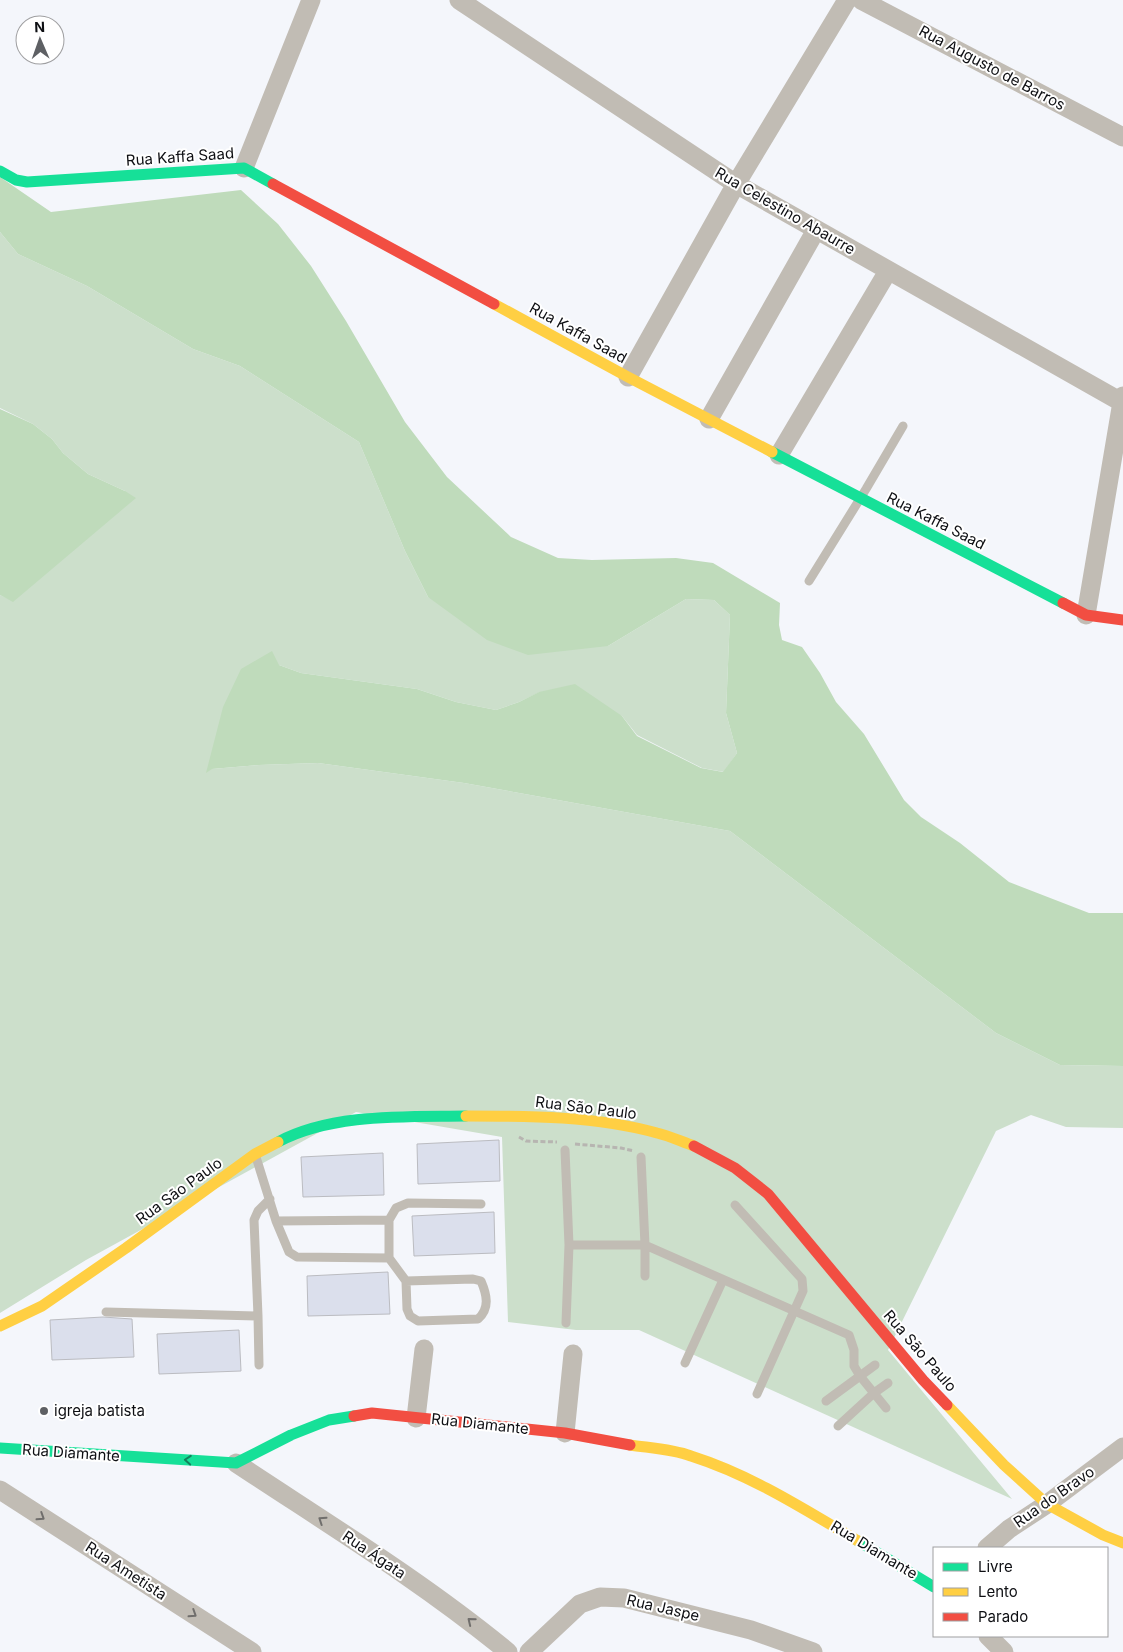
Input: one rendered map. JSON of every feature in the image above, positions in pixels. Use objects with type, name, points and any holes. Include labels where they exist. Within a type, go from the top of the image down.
[{"type":"street","points":[[244,168],[312,0]]},
{"type":"street","name":"Rua Celestino Abaurre","points":[[459,0],[736,184],[888,271],[1123,400]]},
{"type":"street","points":[[628,377],[736,184],[847,0]]},
{"type":"street","name":"Rua Augusto de Barros","points":[[861,0],[1123,137]]},
{"type":"street","name":"Rua Kaffa Saad","points":[[0,171],[16,180],[27,182],[244,168],[628,377],[1086,615],[1123,620]]},
{"type":"street","points":[[709,419],[816,230]]},
{"type":"street","points":[[779,456],[888,271]]},
{"type":"street","points":[[1086,615],[1123,400]]},
{"type":"street","name":"Rua São Paulo","points":[[0,1326],[42,1306],[126,1248],[255,1154],[289,1136],[325,1124],[404,1117],[520,1116],[612,1123],[659,1133],[700,1149],[735,1168],[768,1194],[923,1380],[1004,1466],[1047,1504],[1103,1535],[1123,1543]]},
{"type":"street","points":[[416,1418],[424,1350]]},
{"type":"street","points":[[565,1434],[573,1354]]},
{"type":"street","name":"Rua Diamante","points":[[0,1448],[236,1463],[292,1435],[330,1420],[372,1413],[565,1434],[689,1455],[717,1466],[780,1494],[933,1586]]},
{"type":"street","name":"Rua do Bravo","points":[[988,1547],[1009,1529],[1047,1504],[1123,1447]]},
{"type":"street","points":[[0,1453],[0,1463]]},
{"type":"street","name":"Rua Ágata","points":[[236,1463],[428,1590],[508,1652]]},
{"type":"street","name":"Rua Ametista","points":[[0,1490],[252,1652]]},
{"type":"street","name":"Rua Jaspe","points":[[528,1652],[580,1604],[600,1597],[624,1598],[751,1630],[813,1652]]},
{"type":"street","points":[[989,1637],[1004,1652]]},
{"type":"lane","points":[[809,581],[903,426]]},
{"type":"lane","points":[[566,1146],[569,1245],[566,1323]]},
{"type":"lane","points":[[255,1154],[276,1221],[289,1252],[296,1258],[389,1258]]},
{"type":"lane","points":[[641,1155],[645,1276]]},
{"type":"lane","points":[[258,1365],[254,1220],[258,1211],[270,1199]]},
{"type":"lane","points":[[406,1282],[473,1279],[480,1281],[484,1288],[485,1313],[478,1319],[418,1321],[410,1316],[407,1309],[406,1282],[389,1258],[389,1220],[396,1208],[408,1203],[481,1204]]},
{"type":"lane","points":[[735,1205],[802,1279],[803,1291],[756,1394]]},
{"type":"lane","points":[[276,1221],[389,1220]]},
{"type":"lane","points":[[569,1245],[644,1245],[849,1335],[854,1350],[854,1366],[886,1408]]},
{"type":"lane","points":[[686,1363],[723,1280]]},
{"type":"lane","points":[[106,1312],[258,1316]]},
{"type":"lane","points":[[826,1401],[875,1365]]},
{"type":"lane","points":[[838,1426],[874,1393],[888,1383]]},
{"type":"path","points":[[516,1136],[526,1140],[566,1146],[621,1148],[641,1155]]},
{"type":"green space","points":[[0,177],[51,212],[241,190],[278,224],[311,266],[346,321],[405,422],[447,477],[511,537],[558,558],[592,560],[676,558],[713,563],[780,603],[779,625],[782,640],[802,647],[820,673],[836,702],[864,734],[904,800],[921,817],[960,843],[1009,882],[1089,913],[1123,913],[1123,1066],[1060,1065],[996,1033],[730,831],[464,783],[318,763],[212,769],[206,773],[223,707],[241,669],[272,651],[279,665],[301,673],[417,689],[456,702],[496,710],[519,702],[539,692],[575,684],[622,716],[637,736],[701,768],[723,772],[737,753],[726,713],[730,615],[714,600],[686,599],[608,646],[528,655],[487,640],[428,597],[405,551],[359,442],[240,366],[193,349],[87,286],[18,254],[0,232]]},
{"type":"green space","points":[[0,232],[18,254],[87,286],[193,349],[240,366],[359,442],[405,551],[428,597],[608,646],[686,599],[714,600],[730,615],[726,713],[737,753],[724,772],[702,768],[637,735],[622,716],[540,692],[496,710],[456,702],[417,689],[301,673],[279,665],[212,769],[318,763],[464,783],[730,831],[996,1033],[1060,1065],[1123,1066],[1123,1128],[1066,1127],[1031,1115],[996,1131],[888,1350],[1012,1499],[639,1330],[576,1330],[508,1322],[502,1137],[356,1112],[86,1260],[0,1313],[0,595],[13,601],[125,491],[88,474],[63,453],[52,439],[33,424],[0,408]]},
{"type":"green space","points":[[0,409],[33,424],[52,439],[63,453],[88,474],[136,498],[13,602],[0,595]]},
{"type":"building","points":[[499,1140],[500,1181],[418,1184],[417,1144]]},
{"type":"building","points":[[383,1153],[384,1195],[303,1197],[301,1157]]},
{"type":"building","points":[[494,1212],[495,1253],[414,1256],[412,1216]]},
{"type":"building","points":[[388,1272],[390,1314],[308,1316],[307,1276]]},
{"type":"building","points":[[103,1317],[132,1319],[134,1357],[52,1360],[50,1320]]},
{"type":"building","points":[[239,1330],[241,1371],[159,1374],[157,1334]]},
{"type":"traffic: fast","points":[[0,171],[16,180],[27,182],[244,168],[273,184]]},
{"type":"traffic: fast","points":[[772,452],[1063,603]]},
{"type":"traffic: fast","points":[[278,1142],[299,1133],[345,1121],[394,1117],[466,1116]]},
{"type":"traffic: fast","points":[[0,1448],[236,1463],[291,1435],[329,1420],[354,1416]]},
{"type":"traffic: fast","points":[[858,1541],[933,1586]]},
{"type":"traffic: slow","points":[[494,304],[772,452]]},
{"type":"traffic: slow","points":[[466,1116],[562,1118],[610,1123],[662,1134],[694,1146]]},
{"type":"traffic: slow","points":[[0,1326],[42,1306],[126,1248],[255,1154],[278,1142]]},
{"type":"traffic: slow","points":[[947,1405],[1004,1465],[1047,1504],[1103,1535],[1123,1543]]},
{"type":"traffic: slow","points":[[630,1445],[669,1450],[735,1473],[777,1494],[858,1541]]},
{"type":"traffic: jam","points":[[273,184],[494,304]]},
{"type":"traffic: jam","points":[[1063,603],[1086,615],[1123,620]]},
{"type":"traffic: jam","points":[[694,1146],[735,1168],[768,1194],[923,1380],[947,1405]]},
{"type":"traffic: jam","points":[[354,1416],[372,1413],[565,1433],[630,1445]]},
{"type":"place","name":"igreja batista","points":[[44,1411]]}]
